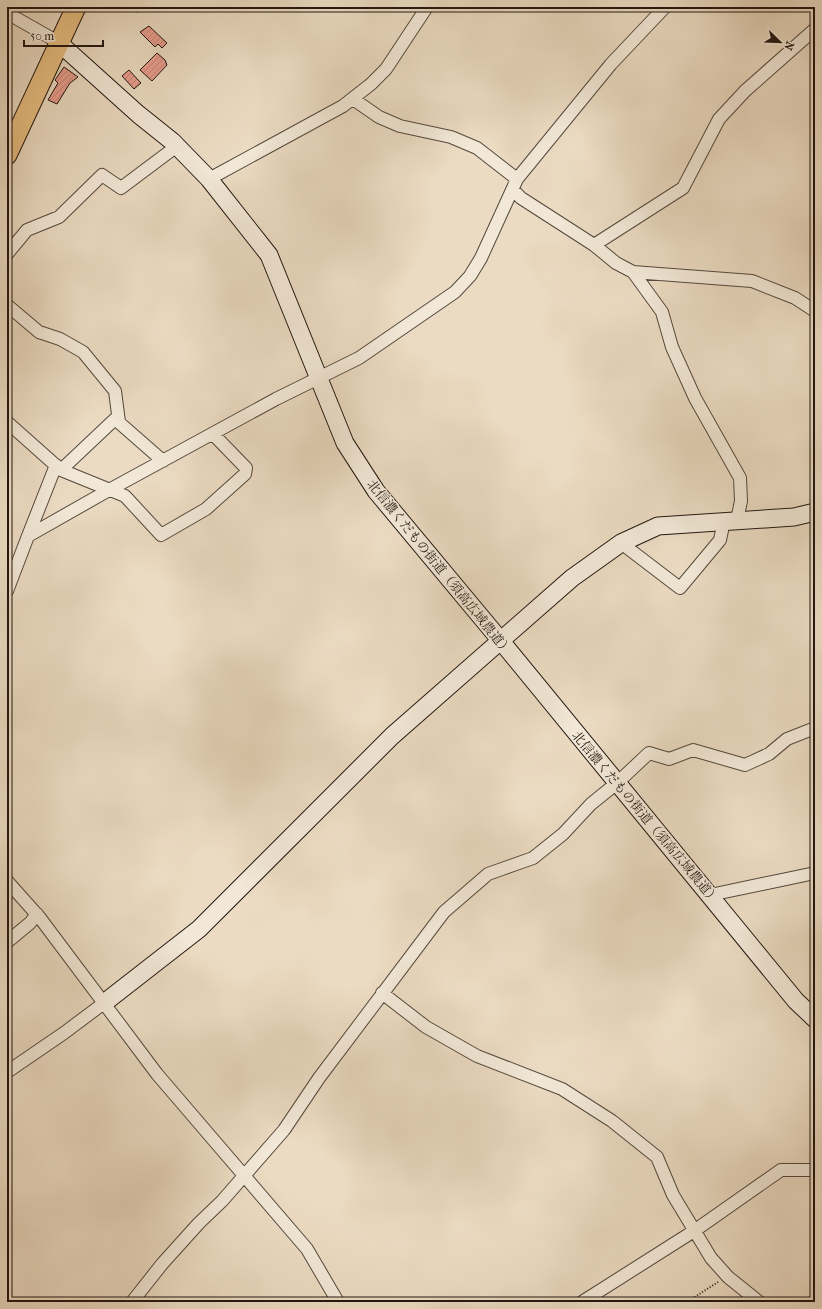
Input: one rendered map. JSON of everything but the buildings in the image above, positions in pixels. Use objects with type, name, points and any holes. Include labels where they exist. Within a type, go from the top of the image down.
[{"type":"main road","points":[[7,155],[58,42],[76,7]]},
{"type":"street","points":[[209,179],[343,106],[386,69],[427,7]]},
{"type":"street","points":[[28,536],[276,399],[320,379],[359,358],[456,292],[470,276],[481,258],[515,184],[611,64],[660,8]]},
{"type":"street","points":[[7,13],[58,42]]},
{"type":"street","points":[[594,245],[683,188],[719,119],[745,91],[815,29]]},
{"type":"street","name":"北信濃くだもの街道（須高広域農道）","points":[[58,42],[138,114],[177,146],[209,179],[269,255],[345,443],[376,491],[796,1001],[815,1020]]},
{"type":"street","points":[[353,98],[378,117],[400,126],[451,137],[477,148],[515,184],[521,198],[594,245],[616,263],[633,272],[752,281],[795,298],[815,311]]},
{"type":"street","points":[[7,254],[27,230],[59,217],[102,175],[121,188],[177,146]]},
{"type":"street","points":[[621,543],[680,588],[720,540],[742,501],[740,478],[695,398],[672,347],[662,312],[633,272]]},
{"type":"street","points":[[7,305],[39,332],[60,339],[83,352],[115,391],[119,422]]},
{"type":"street","points":[[7,591],[28,536],[58,468],[115,419],[163,461]]},
{"type":"street","points":[[7,422],[58,468],[125,496],[161,534],[206,509],[245,474],[246,468],[213,434]]},
{"type":"street","points":[[7,1072],[64,1033],[199,929],[392,736],[572,578],[621,543],[658,526],[794,517],[815,512]]},
{"type":"street","points":[[132,1302],[162,1264],[198,1223],[222,1201],[284,1130],[319,1078],[444,912],[488,874],[533,858],[563,834],[591,804],[617,783],[649,753],[669,759],[693,750],[745,765],[769,754],[787,739],[815,728]]},
{"type":"street","points":[[710,895],[815,873]]},
{"type":"street","points":[[7,881],[37,914],[157,1074],[307,1249],[338,1302]]},
{"type":"street","points":[[7,942],[30,923],[37,914]]},
{"type":"street","points":[[382,993],[426,1027],[477,1056],[562,1089],[612,1121],[657,1157],[673,1195],[711,1258],[728,1276],[759,1302]]},
{"type":"street","points":[[582,1302],[694,1231],[781,1170],[815,1170]]},
{"type":"path","points":[[687,1302],[728,1276]]}]
